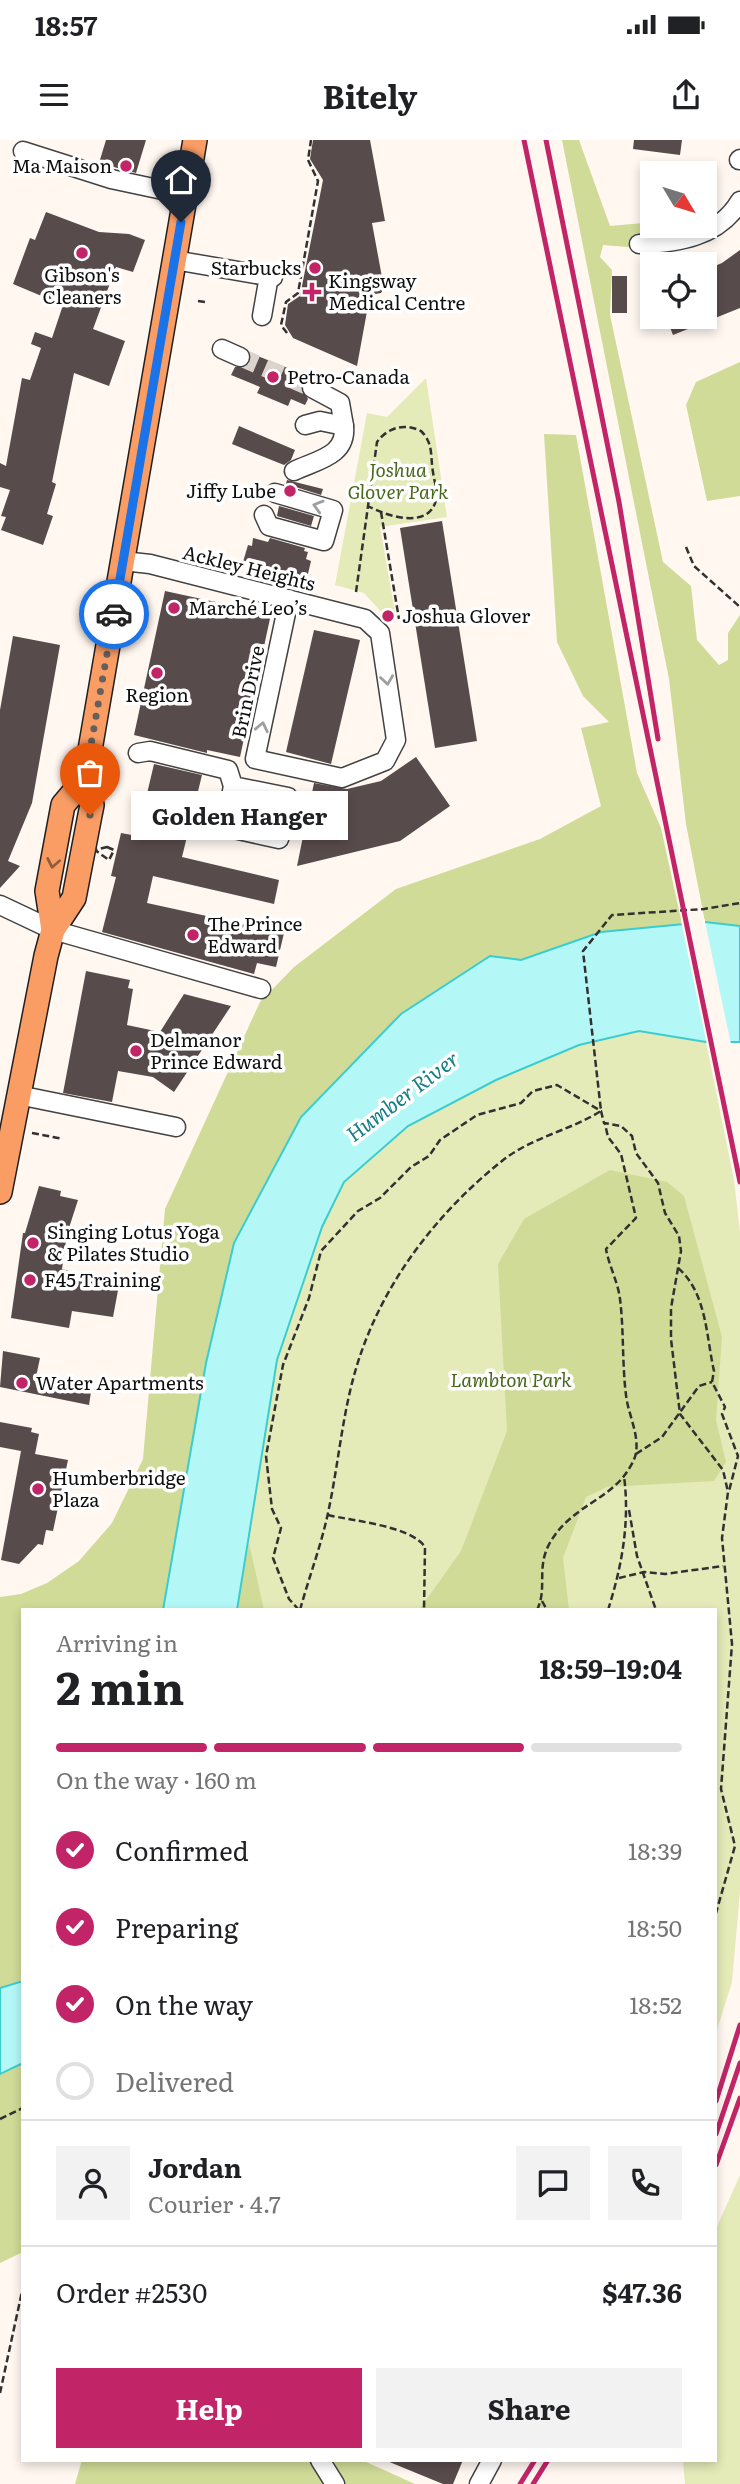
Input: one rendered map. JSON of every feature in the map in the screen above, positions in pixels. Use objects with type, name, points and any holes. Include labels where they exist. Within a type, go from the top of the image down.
[{"type":"main road","points":[[0,1192],[7,1133],[18,1095],[53,930],[47,891],[63,805],[85,779],[195,140]]},
{"type":"street","points":[[23,151],[111,179],[186,195]]},
{"type":"street","points":[[639,244],[673,243],[691,238],[712,228],[740,201]]},
{"type":"street","points":[[174,260],[271,276],[262,316]]},
{"type":"street","points":[[222,349],[240,357]]},
{"type":"street","points":[[294,471],[338,451],[345,439],[341,402],[312,388]]},
{"type":"street","points":[[305,425],[320,421],[344,426]]},
{"type":"street","points":[[264,515],[269,526],[324,541],[333,510],[275,493]]},
{"type":"street","name":"Ackley Heights","points":[[123,561],[150,564],[365,619]]},
{"type":"street","name":"Brin Drive","points":[[289,599],[255,759],[342,778],[385,761],[396,740],[380,633],[365,619]]},
{"type":"street","points":[[138,752],[150,751],[228,771],[233,786]]},
{"type":"street","points":[[0,905],[53,930],[261,989]]},
{"type":"street","points":[[18,1095],[176,1127]]},
{"type":"street","points":[[321,2462],[335,2484]]},
{"type":"street","points":[[479,2484],[491,2462]]},
{"type":"path","points":[[287,333],[281,325],[286,302],[298,293],[318,181],[308,160],[311,140]]},
{"type":"path","points":[[198,301],[205,302]]},
{"type":"path","points":[[356,592],[368,506],[377,442],[388,431],[396,428],[407,426],[421,431],[432,449],[436,486],[432,508],[414,518],[381,512],[368,506]]},
{"type":"path","points":[[381,512],[399,619]]},
{"type":"path","points":[[686,547],[694,566],[740,607]]},
{"type":"path","points":[[112,848],[115,854],[109,860],[95,850],[112,848]]},
{"type":"path","points":[[636,1454],[633,1423],[626,1399],[620,1297],[610,1271],[606,1248],[636,1218],[621,1154],[608,1137],[601,1111],[583,951],[612,915],[740,903]]},
{"type":"path","points":[[297,1608],[289,1599],[273,1558],[281,1528],[271,1500],[267,1456],[283,1365],[309,1298],[321,1251],[358,1211],[380,1198],[411,1167],[429,1156],[440,1140],[477,1115],[521,1103],[533,1091],[557,1085],[601,1111]]},
{"type":"path","points":[[300,1608],[328,1515],[354,1374],[379,1309],[400,1271],[429,1233],[501,1161],[542,1136],[601,1111]]},
{"type":"path","points":[[604,1122],[621,1126],[632,1136],[635,1153],[658,1183],[665,1213],[679,1236],[681,1251],[671,1339],[680,1414],[723,1470],[728,1492]]},
{"type":"path","points":[[7,1133],[63,1139]]},
{"type":"path","points":[[678,1268],[691,1279],[702,1306],[714,1371],[712,1381],[725,1407],[722,1414],[738,1456],[728,1492],[722,1538],[732,1644],[721,1789],[735,1846],[717,1909]]},
{"type":"path","points":[[538,1608],[541,1601],[541,1563],[554,1535],[581,1507],[611,1489],[624,1476],[636,1454],[662,1437],[699,1386],[712,1381]]},
{"type":"path","points":[[624,1476],[637,1556],[655,1608]]},
{"type":"path","points":[[609,1608],[618,1578],[628,1507]]},
{"type":"path","points":[[328,1515],[421,1539],[425,1547],[424,1608]]},
{"type":"path","points":[[618,1578],[644,1572],[666,1574],[723,1566]]},
{"type":"path","points":[[541,1601],[546,1608]]},
{"type":"path","points":[[0,2119],[21,2109]]},
{"type":"path","points":[[0,2393],[21,2296]]},
{"type":"green space","points":[[562,140],[579,140],[610,226],[640,223],[640,238],[667,238],[651,252],[644,252],[639,248],[603,245],[600,257],[612,270],[610,315],[663,562],[691,586],[697,640],[719,665],[728,660],[728,633],[740,615],[740,926],[705,922],[686,824],[669,679]]},
{"type":"green space","points":[[740,362],[740,496],[707,501],[686,405],[696,382]]},
{"type":"green space","name":"Joshua Glover Park","points":[[426,378],[447,517],[380,527],[395,612],[384,615],[364,593],[335,585],[367,413],[387,417]]},
{"type":"green space","points":[[544,434],[576,435],[637,773],[661,828],[682,924],[601,932],[521,960],[490,956],[401,1014],[301,1117],[234,1243],[206,1363],[163,1608],[21,1608],[21,1982],[0,1988],[0,1597],[21,1594],[47,1583],[79,1561],[112,1523],[143,1459],[165,1209],[260,1002],[294,967],[396,889],[540,839],[601,806],[581,728],[609,722],[583,696],[557,642]]},
{"type":"green space","name":"Lambton Park","points":[[639,1031],[706,1042],[734,1180],[740,1232],[740,1892],[732,1982],[717,2030],[717,1608],[237,1608],[277,1360],[322,1227],[344,1182],[408,1126],[496,1080],[579,1045]]},
{"type":"green space","points":[[610,1170],[667,1182],[684,1196],[722,1337],[716,1420],[726,1462],[714,1481],[607,1487],[586,1497],[563,1558],[569,1608],[420,1608],[461,1551],[507,1431],[498,1264],[524,1219]]},
{"type":"green space","points":[[249,1543],[264,1608],[237,1608]]},
{"type":"green space","points":[[21,2064],[21,2253],[0,2263],[0,2074]]},
{"type":"green space","points":[[740,2175],[740,2484],[685,2484],[683,2462],[717,2462],[717,2227]]},
{"type":"green space","points":[[81,2462],[366,2462],[415,2484],[75,2484]]},
{"type":"water","name":"Humber River","points":[[705,922],[740,926],[740,1042],[706,1042],[639,1031],[579,1045],[496,1080],[408,1126],[344,1182],[322,1227],[277,1360],[237,1608],[163,1608],[206,1363],[234,1243],[301,1117],[401,1014],[490,956],[521,960],[601,932]]},
{"type":"water","points":[[21,1982],[21,2064],[0,2074],[0,1988]]},
{"type":"pier","points":[[705,919],[731,1044],[707,1045],[681,921]]},
{"type":"building","points":[[106,140],[146,140],[136,173],[99,163]]},
{"type":"building","points":[[313,140],[370,140],[385,221],[372,223],[384,288],[381,293],[370,295],[357,366],[293,338],[285,325],[288,304],[300,296],[323,180],[310,159]]},
{"type":"building","points":[[634,140],[682,140],[680,155],[633,149]]},
{"type":"building","points":[[46,212],[99,232],[129,234],[145,240],[133,272],[116,267],[93,329],[125,341],[109,386],[74,373],[52,482],[56,484],[47,514],[53,516],[43,545],[1,530],[6,517],[1,516],[10,490],[0,487],[0,463],[6,466],[22,378],[30,380],[41,348],[31,344],[35,332],[52,338],[63,305],[13,284],[30,238],[35,240]]},
{"type":"building","points":[[740,250],[740,308],[717,317],[717,265]]},
{"type":"building","points":[[612,276],[627,276],[627,313],[612,313]]},
{"type":"building","points":[[671,329],[688,329],[673,335]]},
{"type":"building","name":"Petro-Canada","points":[[250,353],[310,377],[301,388],[308,399],[305,405],[291,399],[288,406],[257,393],[260,387],[231,375],[235,367],[247,366]]},
{"type":"building","points":[[239,426],[295,450],[291,460],[284,465],[232,444]]},
{"type":"building","points":[[287,480],[323,489],[321,495],[286,484]]},
{"type":"building","points":[[279,506],[314,516],[311,526],[277,516]]},
{"type":"building","points":[[442,521],[477,741],[435,748],[400,528]]},
{"type":"building","points":[[253,538],[268,542],[270,538],[305,548],[304,551],[308,552],[306,559],[311,561],[307,578],[243,562],[248,545],[252,546]]},
{"type":"building","points":[[165,591],[271,614],[240,757],[207,750],[207,753],[134,735]]},
{"type":"building","points":[[314,630],[360,640],[331,764],[286,752]]},
{"type":"building","points":[[13,636],[60,645],[32,803],[8,861],[20,866],[0,888],[0,710]]},
{"type":"building","points":[[416,757],[450,806],[400,841],[297,866],[314,783],[347,789],[381,781]]},
{"type":"building","points":[[154,764],[202,775],[182,857],[279,880],[274,904],[153,876],[147,903],[284,933],[276,967],[257,963],[254,974],[102,932],[116,877],[111,876],[121,833],[137,836]]},
{"type":"building","name":"Delmanor Prince Edward","points":[[86,971],[130,980],[128,988],[133,989],[127,1025],[160,1032],[184,994],[231,1006],[174,1092],[153,1077],[118,1071],[112,1102],[63,1093]]},
{"type":"building","points":[[39,1186],[61,1191],[60,1196],[78,1200],[67,1234],[62,1269],[119,1285],[113,1317],[72,1311],[69,1328],[11,1318],[23,1233]]},
{"type":"building","points":[[3,1351],[40,1358],[36,1377],[92,1385],[89,1405],[0,1387]]},
{"type":"building","name":"Humberbridge Plaza","points":[[0,1422],[32,1428],[31,1432],[39,1434],[35,1454],[68,1460],[53,1531],[46,1530],[43,1545],[38,1544],[19,1564],[1,1560],[21,1451],[0,1447]]},
{"type":"building","points":[[389,2462],[462,2462],[453,2484],[443,2484]]},
{"type":"tunnel","points":[[240,357],[312,388]]},
{"type":"railway","points":[[524,140],[740,1182]]},
{"type":"railway","points":[[546,140],[619,502],[658,739]]},
{"type":"railway","points":[[717,2098],[740,2025]]},
{"type":"railway","points":[[717,2131],[740,2063]]},
{"type":"railway","points":[[717,2162],[740,2098]]},
{"type":"railway","points":[[520,2484],[534,2462]]},
{"type":"railway","points":[[533,2484],[547,2462]]},
{"type":"way so far","points":[[90,815],[92,805],[85,779],[114,614]]},
{"type":"place","name":"Ma Maison","points":[[126,166]]},
{"type":"place","name":"Gibson's Cleaners","points":[[82,253]]},
{"type":"place","name":"Starbucks","points":[[315,268]]},
{"type":"place","name":"Kingsway Medical Centre","points":[[312,292]]},
{"type":"place","name":"Petro-Canada","points":[[273,377]]},
{"type":"place","name":"Jiffy Lube","points":[[290,491]]},
{"type":"place","name":"Marché Leo’s","points":[[174,608]]},
{"type":"place","name":"Joshua Glover","points":[[388,616]]},
{"type":"place","name":"Region","points":[[157,673]]},
{"type":"place","name":"Golden Hanger","points":[[90,815]]},
{"type":"place","name":"The Prince Edward","points":[[193,935]]},
{"type":"place","name":"Delmanor Prince Edward","points":[[136,1051]]},
{"type":"place","name":"Singing Lotus Yoga & Pilates Studio","points":[[33,1243]]},
{"type":"place","name":"F45 Training","points":[[30,1280]]},
{"type":"place","name":"Water Apartments","points":[[22,1383]]},
{"type":"place","name":"Humberbridge Plaza","points":[[38,1489]]},
{"type":"route","points":[[114,614],[181,222]]}]
